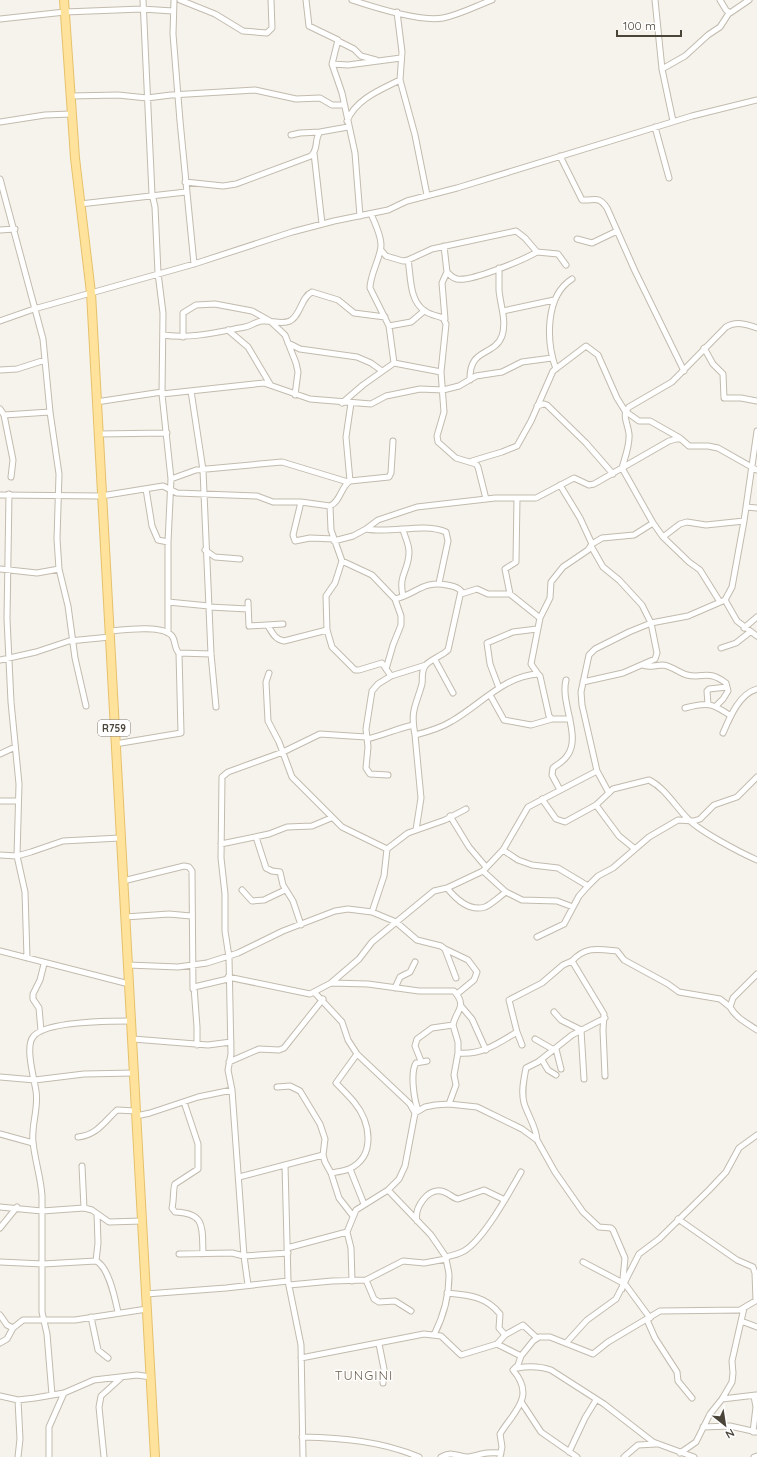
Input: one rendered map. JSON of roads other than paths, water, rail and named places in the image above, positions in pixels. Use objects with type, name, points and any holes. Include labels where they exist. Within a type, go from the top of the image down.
[{"type":"main road","name":"R759","points":[[64,0],[71,114],[91,294],[155,1457]]},
{"type":"street","points":[[142,0],[152,194],[155,207],[158,273],[163,313],[162,393],[171,479],[168,542],[168,633]]},
{"type":"street","points":[[174,0],[173,12],[178,94],[185,182],[194,264]]},
{"type":"street","points":[[180,0],[215,14],[242,31],[267,33],[272,28],[271,0]]},
{"type":"street","points":[[306,0],[309,26],[335,38],[354,49],[361,56],[379,61]]},
{"type":"street","points":[[352,0],[418,17],[443,18],[492,0]]},
{"type":"street","points":[[655,0],[662,69],[673,121]]},
{"type":"street","points":[[720,0],[729,13]]},
{"type":"street","points":[[662,69],[685,56],[708,35],[720,27],[729,13],[737,10],[750,0]]},
{"type":"street","points":[[0,19],[65,12],[142,9],[173,12]]},
{"type":"street","points":[[397,12],[401,37],[400,80],[415,135],[427,196]]},
{"type":"street","points":[[338,41],[332,64],[344,105],[355,156],[360,216]]},
{"type":"street","points":[[332,64],[348,65],[401,58]]},
{"type":"street","points":[[348,125],[350,114],[357,105],[373,94],[400,80]]},
{"type":"street","points":[[71,96],[118,95],[147,98],[178,94],[255,90],[296,99],[320,98],[332,105],[344,105]]},
{"type":"street","points":[[0,320],[34,308],[91,294],[158,273],[194,264],[322,224],[371,214],[673,121],[757,100]]},
{"type":"street","points":[[0,122],[44,115],[71,114]]},
{"type":"street","points":[[291,135],[320,132],[348,125]]},
{"type":"street","points":[[655,127],[669,178]]},
{"type":"street","points":[[320,132],[314,153],[322,224]]},
{"type":"street","points":[[185,182],[207,186],[231,186],[296,162],[314,153]]},
{"type":"street","points":[[560,156],[582,200],[596,199],[602,201],[684,371]]},
{"type":"street","points":[[0,179],[1,188],[15,230],[22,267],[43,339],[50,412],[59,474],[59,569],[74,640],[75,658],[86,706]]},
{"type":"street","points":[[80,204],[152,194],[186,192]]},
{"type":"street","points":[[371,214],[381,243],[381,250],[376,261],[370,288],[389,326],[394,363]]},
{"type":"street","points":[[0,230],[15,230]]},
{"type":"street","points":[[381,250],[386,256],[408,260],[432,249],[516,231],[525,238],[537,252]]},
{"type":"street","points":[[577,239],[592,243],[617,231]]},
{"type":"street","points":[[444,246],[447,272],[442,283],[445,320],[441,372],[444,412],[437,436],[438,442],[456,458],[472,461],[517,446],[521,441],[547,384],[556,369],[580,349],[586,346],[590,347],[598,355],[626,411],[639,420],[650,421],[681,439],[689,446],[708,446],[718,448],[754,469]]},
{"type":"street","points":[[447,272],[453,278],[459,280],[479,276],[537,252],[558,254],[566,264]]},
{"type":"street","points":[[408,260],[411,287],[418,303],[424,311],[445,320]]},
{"type":"street","points":[[470,380],[470,370],[476,357],[493,348],[502,335],[503,311],[499,290],[499,268]]},
{"type":"street","points":[[556,369],[552,358],[551,324],[554,300],[563,285],[572,279]]},
{"type":"street","points":[[163,335],[183,337],[248,326],[261,321],[284,323],[291,320],[298,313],[309,293],[312,292],[338,300],[354,313],[385,317]]},
{"type":"street","points":[[503,311],[554,300]]},
{"type":"street","points":[[183,337],[183,312],[196,305],[215,304],[252,311],[270,321],[285,334],[298,372],[295,395]]},
{"type":"street","points":[[389,326],[411,322],[424,311]]},
{"type":"street","points":[[757,328],[747,324],[730,324],[718,334],[672,382],[629,407],[625,416],[629,439],[622,468],[653,524],[663,537],[689,562],[700,570],[722,601],[744,628],[757,636]]},
{"type":"street","points":[[228,330],[248,347],[270,384]]},
{"type":"street","points":[[288,343],[300,349],[357,357],[382,371]]},
{"type":"street","points":[[704,348],[713,364],[723,374],[724,398],[741,398],[757,401]]},
{"type":"street","points":[[96,402],[256,383],[270,384],[295,395],[310,399],[342,403],[371,404],[386,396],[420,389],[443,390],[459,386],[482,375],[502,372],[522,362],[552,358]]},
{"type":"street","points":[[0,370],[17,369],[44,360]]},
{"type":"street","points":[[342,403],[394,363],[441,372]]},
{"type":"street","points":[[191,391],[203,470],[211,654],[216,707]]},
{"type":"street","points":[[0,495],[101,496],[163,486],[177,493],[257,496],[273,502],[301,502],[330,506],[339,498],[349,481],[346,437],[351,403]]},
{"type":"street","points":[[537,406],[544,404],[547,405],[586,443],[613,474]]},
{"type":"street","points":[[0,409],[4,415],[13,460],[11,477]]},
{"type":"street","points":[[4,415],[50,412]]},
{"type":"street","points":[[609,793],[597,771],[582,705],[581,692],[589,655],[595,649],[651,623],[688,616],[722,601],[732,587],[754,469],[757,431]]},
{"type":"street","points":[[98,434],[166,433]]},
{"type":"street","points":[[301,502],[293,535],[295,541],[310,538],[334,540],[353,536],[378,520],[417,507],[486,499],[536,498],[574,478],[589,485],[613,474],[669,441],[681,439]]},
{"type":"street","points":[[171,479],[196,470],[282,462],[349,481],[389,477],[391,473],[393,440]]},
{"type":"street","points":[[472,461],[478,467],[486,499]]},
{"type":"street","points":[[560,485],[580,518],[591,545],[603,567],[619,580],[642,605],[651,623],[658,653],[655,659],[623,673],[583,682]]},
{"type":"street","points":[[146,489],[152,526],[158,540],[168,542]]},
{"type":"street","points":[[9,494],[7,619],[18,801],[17,856],[25,892],[27,958]]},
{"type":"street","points":[[510,594],[505,569],[516,562],[518,498]]},
{"type":"street","points":[[330,506],[331,530],[342,561],[335,583],[326,596],[328,630],[332,647],[355,670],[380,663],[384,664],[391,676]]},
{"type":"street","points":[[746,507],[757,508]]},
{"type":"street","points":[[663,537],[680,524],[687,522],[706,525],[744,521]]},
{"type":"street","points":[[552,719],[549,716],[540,676],[531,664],[540,618],[550,598],[551,582],[563,567],[602,538],[634,535],[653,524]]},
{"type":"street","points":[[366,529],[378,532],[429,528],[439,529],[447,534],[448,541],[439,583]]},
{"type":"street","points":[[403,530],[409,552],[407,565],[401,580],[403,596]]},
{"type":"street","points":[[206,550],[215,557],[240,559]]},
{"type":"street","points":[[342,561],[372,575],[395,599],[401,616],[401,625],[392,645],[386,669]]},
{"type":"street","points":[[0,569],[37,573],[59,569]]},
{"type":"street","points":[[388,775],[370,774],[366,772],[368,747],[366,729],[372,691],[378,684],[391,676],[435,660],[448,650],[461,594],[459,588],[439,583],[417,588],[395,599]]},
{"type":"street","points":[[461,594],[477,589],[488,594],[510,594],[540,618]]},
{"type":"street","points":[[168,602],[209,607],[248,609]]},
{"type":"street","points":[[248,602],[249,626],[283,624]]},
{"type":"street","points":[[744,628],[757,617]]},
{"type":"street","points":[[268,626],[274,636],[284,641],[328,630]]},
{"type":"street","points":[[0,660],[36,652],[74,640],[110,634],[152,629],[168,633],[172,636],[176,650],[179,653],[181,733],[115,744]]},
{"type":"street","points":[[499,688],[490,664],[487,643],[513,632],[537,629]]},
{"type":"street","points":[[721,648],[736,643],[750,632]]},
{"type":"street","points":[[179,653],[211,654]]},
{"type":"street","points":[[435,660],[453,693]]},
{"type":"street","points":[[416,830],[421,798],[413,725],[413,707],[422,684],[423,671],[426,664]]},
{"type":"street","points":[[642,665],[648,667],[666,666],[688,675],[708,674],[724,682],[727,687],[726,695],[716,706]]},
{"type":"street","points":[[269,673],[266,682],[268,721],[292,777],[331,818],[342,827],[387,848]]},
{"type":"street","points":[[415,735],[452,722],[499,688],[530,675],[538,674]]},
{"type":"street","points":[[560,790],[552,773],[553,768],[567,756],[572,749],[570,719],[564,698],[566,680]]},
{"type":"street","points":[[708,704],[707,691],[709,689],[727,687]]},
{"type":"street","points":[[723,733],[731,716],[745,696],[757,689]]},
{"type":"street","points":[[490,695],[504,720],[531,725],[552,719],[570,719]]},
{"type":"street","points":[[685,708],[708,704],[716,706],[731,716]]},
{"type":"street","points":[[248,1285],[244,1256],[232,1090],[228,1070],[231,1042],[228,978],[229,957],[225,931],[220,815],[222,777],[228,772],[282,752],[320,734],[367,738],[385,735],[400,728],[413,725]]},
{"type":"street","points":[[0,754],[15,747]]},
{"type":"street","points":[[193,989],[196,985],[228,978],[310,994],[315,993],[331,983],[359,959],[372,942],[434,891],[447,888],[484,869],[503,850],[528,807],[597,771]]},
{"type":"street","points":[[537,937],[564,924],[572,907],[588,886],[598,876],[613,868],[649,837],[678,820],[688,819],[694,821],[700,819],[714,804],[737,797],[757,777]]},
{"type":"street","points":[[542,799],[556,819],[565,822],[596,805],[613,789],[650,780],[658,784],[662,791],[677,805],[688,819],[745,855],[757,860]]},
{"type":"street","points":[[0,801],[18,801]]},
{"type":"street","points":[[596,805],[619,836],[635,849]]},
{"type":"street","points":[[372,912],[384,876],[387,848],[394,842],[416,830],[466,809]]},
{"type":"street","points":[[450,816],[484,869],[506,892],[522,900],[557,901],[572,907]]},
{"type":"street","points":[[221,844],[256,837],[287,827],[312,826],[331,818]]},
{"type":"street","points":[[256,837],[266,868],[272,871],[280,872],[301,925]]},
{"type":"street","points":[[0,855],[17,856],[64,840],[120,838]]},
{"type":"street","points":[[503,850],[518,860],[532,865],[558,868],[588,886]]},
{"type":"street","points":[[123,881],[184,866],[190,867],[192,871],[191,916],[193,989],[197,1027],[197,1045]]},
{"type":"street","points":[[447,888],[461,904],[476,907],[485,907],[506,892]]},
{"type":"street","points":[[242,890],[252,901],[264,900],[286,890]]},
{"type":"street","points":[[128,964],[193,966],[229,957],[335,911],[348,909],[372,912],[396,922],[417,940],[441,946],[468,960],[477,972],[474,980],[456,994]]},
{"type":"street","points":[[125,917],[169,914],[191,916]]},
{"type":"street","points":[[445,949],[456,978]]},
{"type":"street","points":[[522,1045],[509,1000],[542,983],[563,965],[572,962],[582,952],[598,949],[617,951],[624,960],[668,984],[679,992],[720,999],[746,1024],[757,1030]]},
{"type":"street","points":[[0,951],[44,964],[73,969],[129,984]]},
{"type":"street","points":[[395,988],[400,977],[410,972],[415,962]]},
{"type":"street","points":[[572,962],[604,1014],[603,1030],[605,1076]]},
{"type":"street","points":[[41,1032],[39,1008],[33,999],[33,994],[40,980],[44,964]]},
{"type":"street","points":[[730,1007],[734,998],[757,974]]},
{"type":"street","points":[[331,983],[368,984],[419,991],[452,990],[456,994],[461,1006],[470,1014],[486,1050]]},
{"type":"street","points":[[315,993],[323,999],[342,1022],[348,1040],[357,1054],[417,1111]]},
{"type":"street","points":[[229,1062],[259,1049],[279,1050],[284,1048],[323,999]]},
{"type":"street","points":[[449,1104],[456,1085],[454,1075],[458,1053],[458,1042],[453,1025],[461,1011],[461,1006]]},
{"type":"street","points":[[554,1012],[561,1020],[581,1030]]},
{"type":"street","points":[[604,1018],[572,1035],[542,1060],[526,1068],[523,1086],[524,1103],[536,1130],[537,1140],[555,1172],[583,1212],[599,1227],[611,1228],[613,1230],[625,1258],[623,1285]]},
{"type":"street","points":[[52,1395],[47,1334],[42,1312],[43,1264],[41,1177],[33,1143],[37,1096],[30,1049],[34,1036],[41,1032],[85,1022],[131,1021]]},
{"type":"street","points":[[352,1281],[351,1248],[346,1232],[353,1216],[364,1204],[388,1190],[399,1179],[405,1166],[417,1111],[414,1094],[414,1067],[416,1063],[424,1061],[415,1046],[417,1039],[432,1028],[453,1025]]},
{"type":"street","points":[[581,1030],[584,1079]]},
{"type":"street","points":[[458,1053],[476,1053],[486,1050],[517,1032]]},
{"type":"street","points":[[133,1039],[197,1045],[231,1042]]},
{"type":"street","points":[[535,1039],[555,1050],[561,1069]]},
{"type":"street","points":[[331,1173],[350,1169],[364,1158],[369,1134],[355,1103],[336,1083],[357,1054]]},
{"type":"street","points":[[542,1060],[548,1070],[556,1075]]},
{"type":"street","points":[[0,1077],[35,1080],[84,1074],[134,1073]]},
{"type":"street","points":[[277,1087],[290,1086],[302,1095],[323,1131],[323,1155],[331,1173],[339,1198],[353,1216]]},
{"type":"street","points":[[78,1137],[86,1136],[97,1130],[117,1110],[136,1114],[150,1114],[184,1102],[232,1090]]},
{"type":"street","points":[[184,1102],[198,1144],[198,1169],[175,1184],[173,1187],[175,1196],[172,1208],[175,1212],[193,1214],[196,1217],[201,1226],[204,1254]]},
{"type":"street","points":[[417,1111],[430,1106],[449,1104],[484,1109],[522,1129],[537,1140]]},
{"type":"street","points":[[0,1134],[33,1143]]},
{"type":"street","points":[[566,1343],[587,1320],[614,1301],[639,1254],[656,1241],[726,1172],[740,1148],[757,1135]]},
{"type":"street","points":[[239,1177],[323,1155]]},
{"type":"street","points":[[285,1165],[289,1283],[301,1345],[303,1457]]},
{"type":"street","points":[[82,1166],[84,1208]]},
{"type":"street","points":[[350,1169],[364,1204]]},
{"type":"street","points":[[146,1294],[248,1285],[366,1280],[403,1261],[424,1263],[446,1258],[468,1249],[477,1239],[505,1200],[521,1172]]},
{"type":"street","points":[[388,1190],[417,1221],[446,1258],[449,1277],[447,1293],[443,1313],[434,1335]]},
{"type":"street","points":[[417,1221],[417,1211],[425,1197],[436,1191],[446,1192],[458,1199],[484,1190],[505,1200]]},
{"type":"street","points":[[0,1207],[42,1211],[84,1208],[92,1210],[109,1222],[142,1221]]},
{"type":"street","points":[[0,1228],[17,1208]]},
{"type":"street","points":[[96,1261],[98,1243],[97,1214]]},
{"type":"street","points":[[519,1367],[521,1356],[537,1338],[550,1337],[593,1354],[608,1342],[663,1311],[740,1310],[757,1300],[755,1273],[753,1267],[737,1260],[678,1219]]},
{"type":"street","points":[[179,1254],[232,1253],[244,1256],[288,1250],[346,1232]]},
{"type":"street","points":[[0,1262],[43,1264],[100,1262],[105,1270],[118,1312]]},
{"type":"street","points":[[583,1262],[623,1285],[648,1319],[655,1338],[677,1372],[678,1381],[692,1398]]},
{"type":"street","points":[[366,1280],[374,1299],[379,1302],[394,1301],[411,1311]]},
{"type":"street","points":[[447,1293],[472,1296],[485,1300],[500,1314],[499,1328],[506,1335]]},
{"type":"street","points":[[680,1452],[694,1444],[710,1414],[722,1398],[733,1378],[732,1361],[744,1308]]},
{"type":"street","points":[[0,1343],[7,1339],[13,1328],[23,1320],[90,1318],[118,1312],[147,1309]]},
{"type":"street","points":[[0,1315],[7,1325],[13,1328]]},
{"type":"street","points":[[90,1318],[98,1350],[108,1358]]},
{"type":"street","points":[[741,1321],[757,1327]]},
{"type":"street","points":[[301,1358],[420,1335],[434,1335],[442,1337],[461,1355],[497,1344],[506,1335],[523,1325],[537,1338]]},
{"type":"street","points":[[379,1344],[384,1369],[383,1382]]},
{"type":"street","points":[[497,1344],[521,1356]]},
{"type":"street","points":[[441,1457],[452,1453],[468,1457],[483,1452],[500,1455],[502,1447],[500,1434],[522,1403],[523,1396],[520,1379],[513,1370],[519,1367],[543,1367],[551,1370],[658,1444],[691,1456]]},
{"type":"street","points":[[0,1396],[18,1400],[64,1393],[94,1380],[136,1375],[151,1377]]},
{"type":"street","points":[[104,1457],[99,1407],[101,1396],[123,1376]]},
{"type":"street","points":[[49,1457],[49,1427],[64,1393]]},
{"type":"street","points":[[703,1427],[730,1426],[755,1432],[756,1395],[722,1398]]},
{"type":"street","points":[[18,1400],[20,1439],[18,1457]]},
{"type":"street","points":[[569,1452],[585,1418],[596,1400]]},
{"type":"street","points":[[522,1403],[541,1432],[577,1457]]},
{"type":"street","points":[[302,1437],[374,1443],[419,1457]]},
{"type":"street","points":[[624,1457],[638,1444],[658,1444]]},
{"type":"district","name":"TUNGINI","points":[[364,1375]]}]
